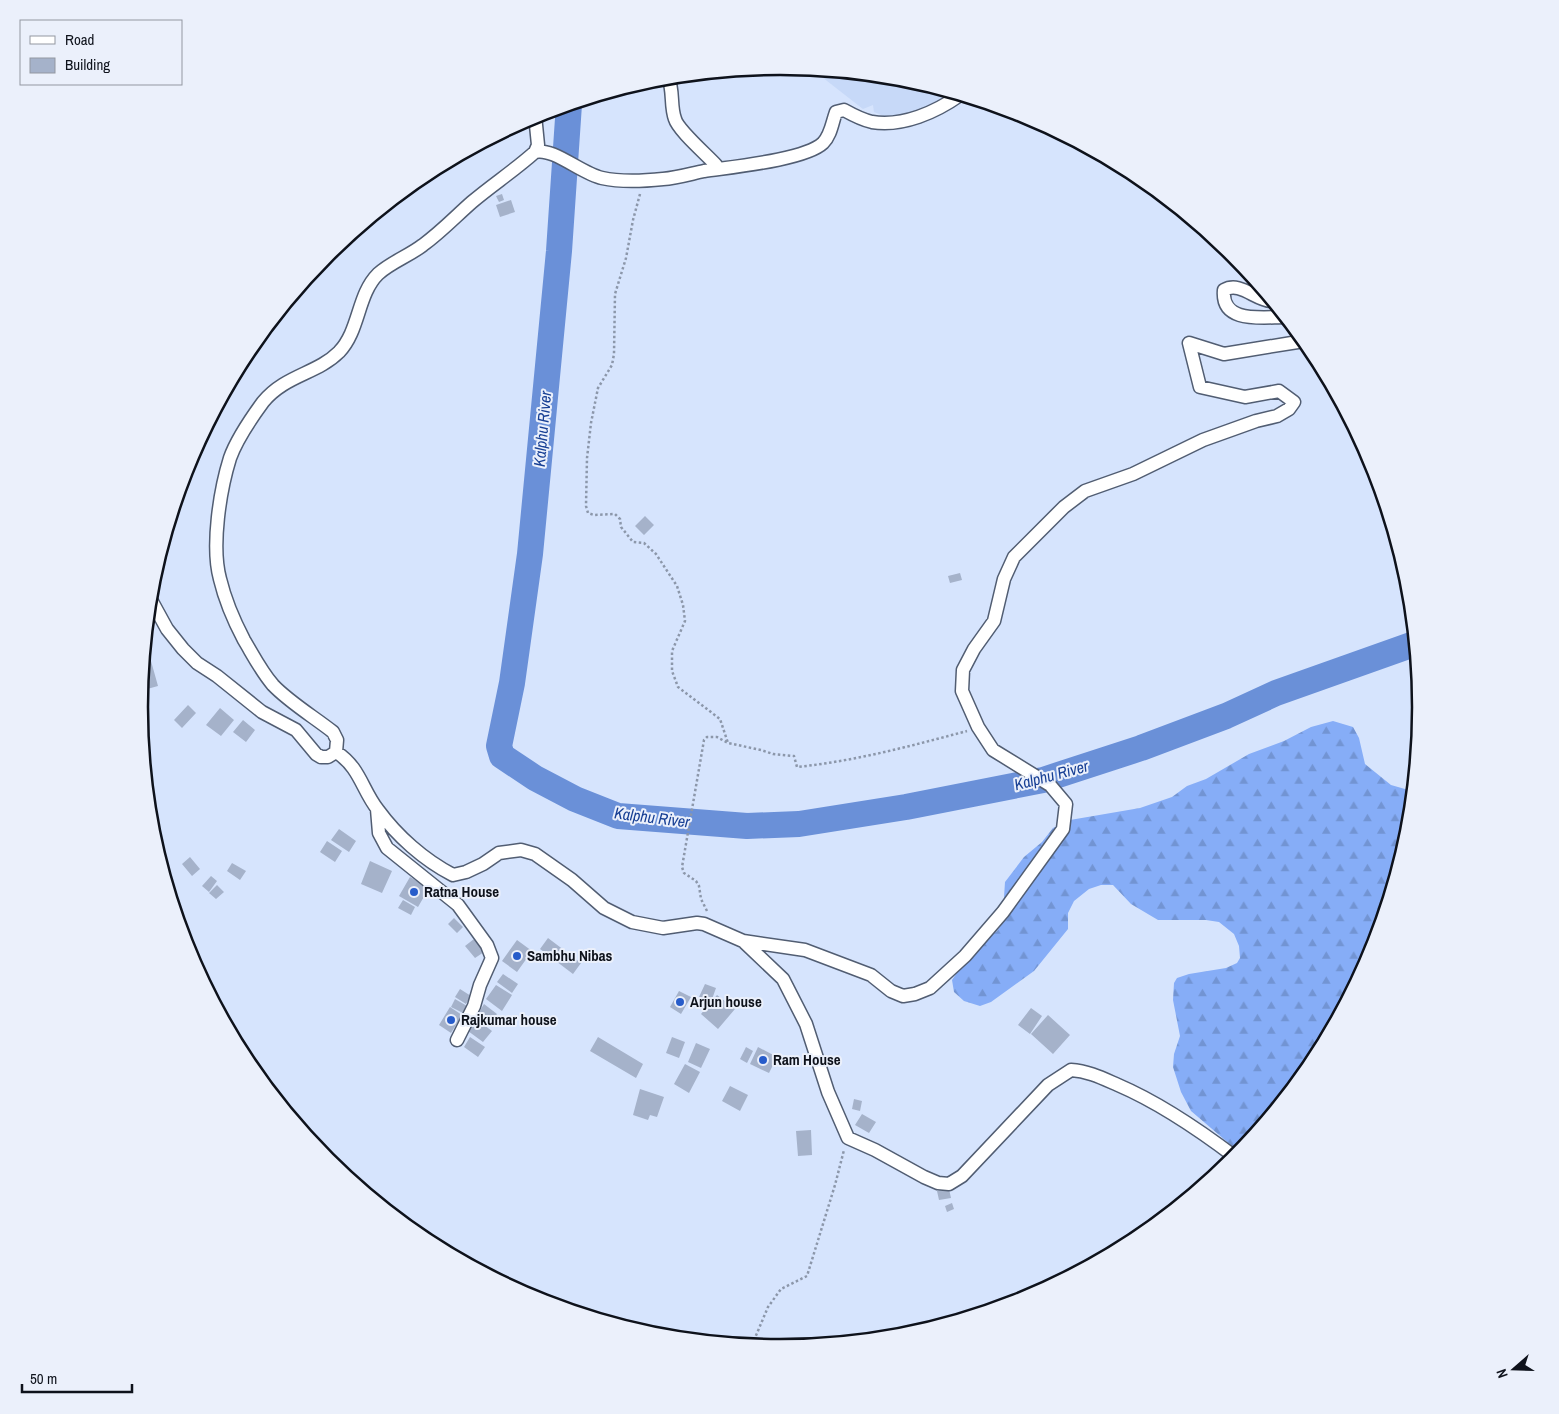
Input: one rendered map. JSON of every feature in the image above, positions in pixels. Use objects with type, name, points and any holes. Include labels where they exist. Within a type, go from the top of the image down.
[{"type":"street","points":[[670,85],[676,123],[682,132],[718,169]]},
{"type":"street","points":[[535,152],[539,151],[553,155],[589,174],[603,178],[664,179],[788,157],[815,148],[822,144],[826,138],[836,112],[844,110],[872,122],[897,122],[938,109],[952,100]]},
{"type":"street","points":[[336,752],[337,740],[333,732],[280,691],[264,673],[226,600],[219,578],[217,530],[230,457],[264,401],[288,380],[328,360],[339,352],[350,336],[371,282],[378,274],[389,265],[422,246],[474,200],[535,152],[538,145],[535,124]]},
{"type":"street","points":[[1261,298],[1248,293],[1239,287],[1230,286],[1224,290],[1224,298],[1230,310],[1242,316],[1277,317]]},
{"type":"street","points":[[336,752],[346,759],[358,774],[377,810],[403,838],[428,860],[453,875],[466,872],[500,853],[520,850],[535,854],[572,880],[604,908],[632,922],[663,928],[696,923],[704,924],[743,941],[805,950],[871,975],[891,991],[903,996],[930,988],[965,956],[1003,912],[1063,829],[1066,804],[1050,785],[993,750],[978,727],[962,690],[963,670],[974,649],[994,621],[1004,579],[1014,557],[1064,507],[1086,491],[1133,474],[1203,440],[1256,421],[1277,416],[1289,409],[1294,402],[1279,391],[1245,396],[1200,387],[1190,343],[1224,354],[1295,342]]},
{"type":"street","points":[[156,609],[167,630],[197,663],[217,676],[262,712],[296,730],[316,754],[321,757],[328,757],[336,752]]},
{"type":"street","points":[[377,810],[378,833],[387,848],[458,905],[487,945],[492,958],[480,985],[474,1006],[457,1040]]},
{"type":"street","points":[[743,941],[783,979],[806,1024],[828,1092],[848,1138],[875,1150],[924,1177],[938,1183],[949,1184],[962,1176],[1048,1085],[1071,1070],[1085,1071],[1147,1097],[1228,1152]]},
{"type":"path","points":[[642,180],[628,249],[615,294],[614,354],[612,365],[598,388],[591,423],[587,458],[586,506],[588,513],[594,515],[615,514],[620,520],[621,527],[633,542],[644,542],[656,554],[677,586],[683,605],[685,621],[672,651],[672,671],[678,687],[720,718],[728,743]]},
{"type":"path","points":[[704,924],[708,915],[707,908],[701,899],[699,886],[696,881],[684,873],[683,861],[704,740],[707,737],[717,737],[728,743],[773,754],[794,756],[797,767],[817,765],[904,748],[978,727]]},
{"type":"path","points":[[755,1338],[768,1307],[781,1289],[807,1276],[836,1185],[848,1138]]},
{"type":"shaded area","points":[[821,76],[862,80],[903,87],[942,97],[939,105],[928,109],[886,117],[874,112],[873,105],[863,109]]},
{"type":"green space","points":[[1333,721],[1353,727],[1359,738],[1365,764],[1391,785],[1406,789],[1399,830],[1390,871],[1378,910],[1346,987],[1327,1023],[1281,1092],[1255,1124],[1233,1147],[1191,1111],[1181,1092],[1173,1067],[1174,1054],[1180,1036],[1173,1000],[1174,983],[1177,978],[1189,974],[1226,968],[1237,963],[1240,958],[1239,946],[1234,934],[1219,922],[1206,920],[1158,920],[1131,904],[1113,885],[1101,885],[1089,889],[1074,901],[1068,913],[1068,929],[1034,971],[991,1002],[980,1006],[964,1001],[954,992],[952,980],[971,952],[997,931],[1004,921],[1007,913],[1004,897],[1005,882],[1024,857],[1042,842],[1053,828],[1070,820],[1140,808],[1172,797],[1187,786],[1206,779],[1249,754],[1284,741],[1311,727]]},
{"type":"building","points":[[502,194],[504,200],[499,202],[496,196]]},
{"type":"building","points":[[511,200],[515,212],[500,217],[496,205]]},
{"type":"building","points":[[645,516],[654,525],[644,535],[635,526]]},
{"type":"building","points":[[960,573],[962,580],[950,583],[948,576]]},
{"type":"building","points":[[151,661],[158,686],[148,689],[149,666]]},
{"type":"building","points":[[188,705],[196,713],[182,728],[174,720]]},
{"type":"building","points":[[220,708],[234,720],[221,736],[206,725]]},
{"type":"building","points":[[243,720],[255,730],[246,742],[233,732]]},
{"type":"building","points":[[339,829],[356,841],[349,852],[331,840]]},
{"type":"building","points":[[327,841],[342,851],[335,862],[320,852]]},
{"type":"building","points":[[190,857],[200,869],[192,876],[182,864]]},
{"type":"building","points":[[370,861],[392,871],[382,893],[361,884]]},
{"type":"building","points":[[232,863],[246,871],[240,880],[227,871]]},
{"type":"building","points":[[211,876],[217,881],[209,892],[202,886]]},
{"type":"building","name":"Ratna House","points":[[410,877],[429,888],[418,907],[399,896]]},
{"type":"building","points":[[217,885],[224,892],[216,899],[209,893]]},
{"type":"building","points":[[403,900],[415,907],[411,915],[398,908]]},
{"type":"building","points":[[454,918],[463,927],[457,933],[448,924]]},
{"type":"building","points":[[548,938],[581,963],[573,974],[540,949]]},
{"type":"building","points":[[474,939],[484,952],[475,958],[465,946]]},
{"type":"building","name":"Sambhu Nibas","points":[[517,940],[532,951],[517,972],[502,961]]},
{"type":"building","points":[[503,974],[518,984],[512,993],[497,982]]},
{"type":"building","points":[[705,984],[716,988],[711,1002],[699,997]]},
{"type":"building","points":[[496,985],[512,995],[502,1011],[486,999]]},
{"type":"building","points":[[460,989],[471,996],[466,1004],[455,997]]},
{"type":"building","name":"Arjun house","points":[[679,991],[691,997],[681,1014],[670,1007]]},
{"type":"building","points":[[717,995],[735,1009],[718,1029],[701,1014]]},
{"type":"building","points":[[455,999],[467,1006],[463,1013],[451,1007]]},
{"type":"building","points":[[484,1004],[497,1014],[490,1023],[478,1014]]},
{"type":"building","name":"Rajkumar house","points":[[450,1007],[462,1015],[451,1033],[439,1025]]},
{"type":"building","points":[[1031,1008],[1042,1016],[1030,1034],[1018,1025]]},
{"type":"building","points":[[1048,1015],[1070,1035],[1053,1054],[1031,1034]]},
{"type":"building","points":[[476,1019],[492,1031],[483,1042],[468,1031]]},
{"type":"building","points":[[470,1037],[485,1047],[478,1057],[464,1047]]},
{"type":"building","points":[[598,1037],[643,1064],[636,1078],[590,1051]]},
{"type":"building","points":[[672,1037],[685,1042],[679,1058],[666,1053]]},
{"type":"building","points":[[696,1043],[710,1049],[701,1068],[688,1062]]},
{"type":"building","points":[[746,1047],[753,1051],[747,1063],[740,1059]]},
{"type":"building","name":"Ram House","points":[[758,1047],[777,1057],[769,1073],[750,1064]]},
{"type":"building","points":[[685,1064],[700,1072],[689,1093],[674,1084]]},
{"type":"building","points":[[730,1086],[748,1095],[740,1111],[722,1101]]},
{"type":"building","points":[[640,1089],[664,1097],[657,1117],[650,1115],[648,1120],[633,1115]]},
{"type":"building","points":[[854,1099],[862,1101],[860,1111],[852,1109]]},
{"type":"building","points":[[862,1114],[876,1122],[869,1133],[855,1125]]},
{"type":"building","points":[[811,1130],[812,1155],[798,1156],[796,1131]]},
{"type":"building","points":[[949,1189],[951,1198],[939,1200],[937,1191]]},
{"type":"building","points":[[952,1203],[954,1209],[947,1212],[945,1206]]},
{"type":"waterway","name":"Kalphu River","points":[[568,112],[559,251],[530,554],[512,683],[499,746],[502,756],[535,778],[575,799],[618,816],[747,826],[799,824],[906,807],[1043,780],[1141,748],[1226,716],[1276,693],[1408,646]]},
{"type":"place","name":"Ratna House","points":[[414,892]]},
{"type":"place","name":"Sambhu Nibas","points":[[517,956]]},
{"type":"place","name":"Arjun house","points":[[680,1002]]},
{"type":"place","name":"Rajkumar house","points":[[451,1020]]},
{"type":"place","name":"Ram House","points":[[763,1060]]}]
